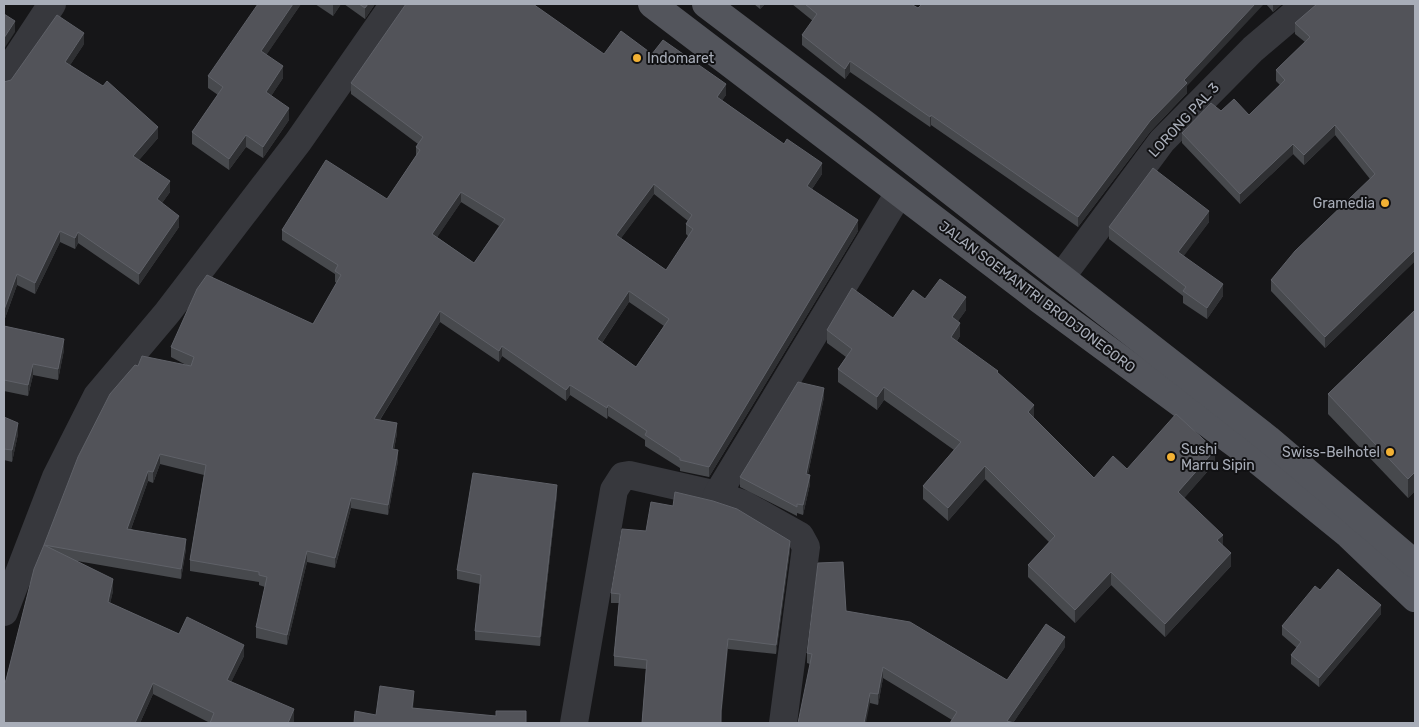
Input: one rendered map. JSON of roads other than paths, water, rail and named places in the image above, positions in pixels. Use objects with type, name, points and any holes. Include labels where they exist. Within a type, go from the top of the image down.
[{"type":"main road","name":"JALAN SOEMANTRI BRODJONEGORO","points":[[652,4],[899,193],[1252,456],[1349,535],[1415,598]]},
{"type":"main road","points":[[706,4],[1062,276],[1268,439],[1415,564]]},
{"type":"main road","points":[[843,150],[866,125]]},
{"type":"street","points":[[4,77],[52,4]]},
{"type":"street","points":[[4,612],[56,476],[97,396],[167,313],[292,150],[394,4]]},
{"type":"street","name":"LORONG PAL 3","points":[[1062,276],[1162,141],[1253,49],[1306,4]]},
{"type":"street","points":[[717,495],[899,193]]},
{"type":"street","points":[[574,723],[614,490],[623,476],[629,475],[717,495],[743,504],[800,536],[804,541],[806,547],[783,723]]},
{"type":"place","name":"Indomaret","points":[[637,58]]},
{"type":"place","name":"Gramedia","points":[[1385,203]]},
{"type":"place","name":"Swiss-Belhotel","points":[[1390,452]]},
{"type":"place","name":"Sushi Marru Sipin","points":[[1171,457]]}]
